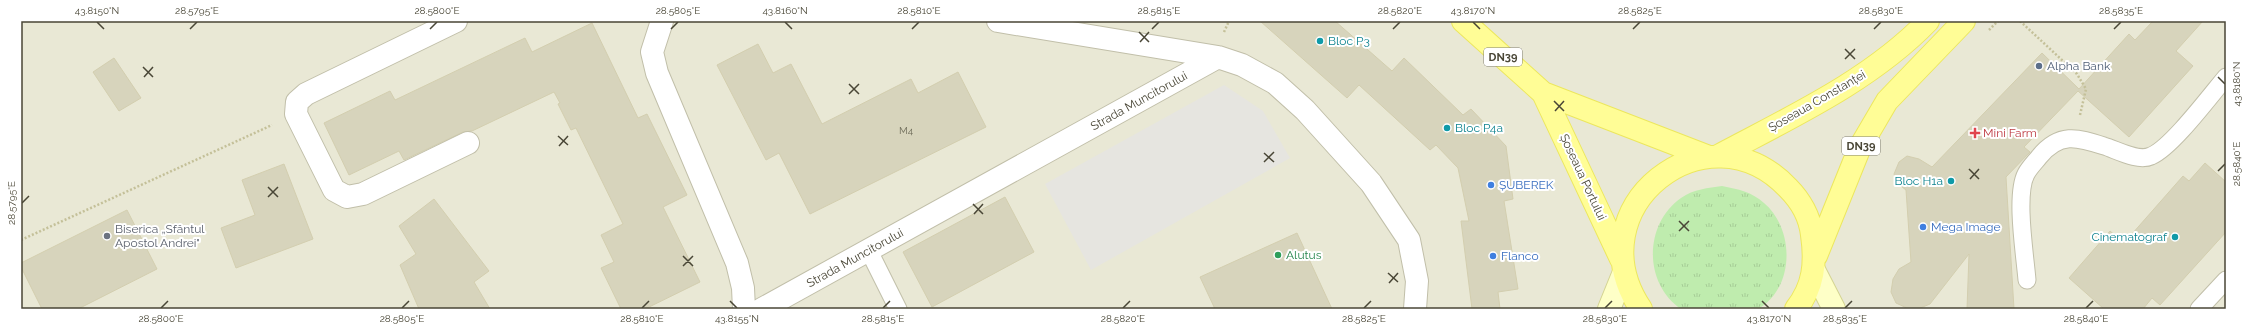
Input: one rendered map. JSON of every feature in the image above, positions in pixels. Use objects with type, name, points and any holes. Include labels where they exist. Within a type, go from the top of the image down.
[{"type":"main road","name":"Șoseaua Portului","points":[[1463,21],[1543,94],[1713,157]]},
{"type":"main road","name":"Șoseaua Constanței","points":[[1713,157],[1814,105],[1860,77],[1928,21]]},
{"type":"main road","name":"DN39","points":[[1814,264],[1860,147],[1886,101],[1964,21]]},
{"type":"main road","name":"Șoseaua Portului","points":[[1543,94],[1623,266],[1632,296],[1641,309]]},
{"type":"main road","points":[[1623,266],[1624,231],[1635,203],[1655,180],[1680,164],[1713,157],[1749,161],[1777,176],[1799,199],[1812,228],[1814,264],[1804,299],[1796,309]]},
{"type":"street","points":[[456,21],[306,94],[297,102],[296,114],[334,190],[347,197],[363,194],[468,143]]},
{"type":"street","points":[[662,21],[652,52],[657,73],[737,263],[743,288],[744,309]]},
{"type":"street","points":[[998,21],[1218,58],[1242,65],[1276,83],[1305,110],[1371,183],[1409,240],[1417,281],[1415,309]]},
{"type":"street","name":"Strada Muncitorului","points":[[762,309],[1218,58]]},
{"type":"street","points":[[1814,264],[1834,309]]},
{"type":"street","points":[[1609,309],[1623,266]]},
{"type":"lane","points":[[2027,280],[2022,220],[2022,193],[2025,174],[2050,144],[2062,139],[2075,138],[2135,157],[2150,157],[2164,148],[2226,77]]},
{"type":"lane","points":[[868,251],[898,309]]},
{"type":"lane","points":[[2199,309],[2226,280]]},
{"type":"path","points":[[2020,21],[2077,74],[2086,89],[2075,138]]},
{"type":"path","points":[[21,240],[296,114]]},
{"type":"shaded area","points":[[21,21],[2226,21],[2226,309],[21,309]]},
{"type":"shaded area","points":[[1224,85],[1263,111],[1290,158],[1091,270],[1045,184]]},
{"type":"green space","points":[[1722,186],[1755,196],[1774,214],[1781,228],[1785,242],[1786,258],[1784,273],[1779,287],[1770,299],[1758,309],[1681,309],[1669,298],[1660,284],[1655,269],[1653,254],[1655,238],[1660,223],[1669,209],[1686,195],[1706,188]]},
{"type":"building","points":[[1260,21],[1335,21],[1392,71],[1404,58],[1463,115],[1471,109],[1506,146],[1513,199],[1504,201],[1518,289],[1498,292],[1500,309],[1472,309],[1461,221],[1469,221],[1458,168],[1436,145],[1430,150],[1359,85],[1347,98]]},
{"type":"building","name":"Bloc H1a","points":[[2153,21],[2203,21],[2176,51],[2193,66],[2129,137],[2078,91],[2024,147],[2030,152],[2006,177],[2014,309],[1967,309],[1969,254],[1930,304],[1918,309],[1909,309],[1896,303],[1891,292],[1893,279],[1899,269],[1911,262],[1906,190],[1897,183],[1894,174],[1899,162],[1907,156],[1919,159],[1932,167],[2042,53],[2079,89],[2129,34],[2135,40]]},
{"type":"building","points":[[592,23],[638,118],[647,114],[687,195],[663,207],[700,282],[645,309],[621,309],[601,268],[614,262],[601,235],[623,224],[576,128],[571,130],[558,104],[560,103],[554,92],[472,131],[463,132],[404,160],[399,151],[349,175],[324,123],[390,91],[395,100],[525,38],[532,52]]},
{"type":"building","points":[[758,44],[773,73],[791,64],[822,124],[911,79],[918,93],[958,72],[986,127],[810,214],[779,153],[766,160],[717,65]]},
{"type":"building","points":[[114,58],[141,98],[119,111],[93,72]]},
{"type":"building","name":"Cinematograf","points":[[2205,163],[2226,182],[2226,232],[2160,305],[2152,298],[2143,309],[2104,309],[2069,278],[2110,231],[2124,243],[2183,176],[2189,181]]},
{"type":"building","points":[[284,164],[313,239],[236,268],[221,228],[255,215],[242,180]]},
{"type":"building","points":[[1005,197],[1034,252],[932,307],[903,252]]},
{"type":"building","points":[[434,199],[489,271],[474,282],[490,309],[419,309],[400,265],[416,254],[399,226]]},
{"type":"building","name":"Biserica „Sfântul Apostol Andrei\"","points":[[127,210],[157,269],[78,309],[42,309],[21,267],[21,263]]},
{"type":"building","name":"Alutus","points":[[1297,233],[1332,309],[1215,309],[1200,277]]},
{"type":"place","name":"Bloc P3","points":[[1320,41]]},
{"type":"place","name":"Alpha Bank","points":[[2039,66]]},
{"type":"place","name":"Bloc P4a","points":[[1447,128]]},
{"type":"place","name":"Mini Farm","points":[[1975,133]]},
{"type":"place","name":"Bloc H1a","points":[[1951,181]]},
{"type":"place","name":"ȘUBEREK","points":[[1491,185]]},
{"type":"place","name":"Mega Image","points":[[1923,227]]},
{"type":"place","name":"Biserica „Sfântul Apostol Andrei\"","points":[[107,236]]},
{"type":"place","name":"Cinematograf","points":[[2175,237]]},
{"type":"place","name":"Alutus","points":[[1278,255]]},
{"type":"place","name":"Flanco","points":[[1493,256]]}]
